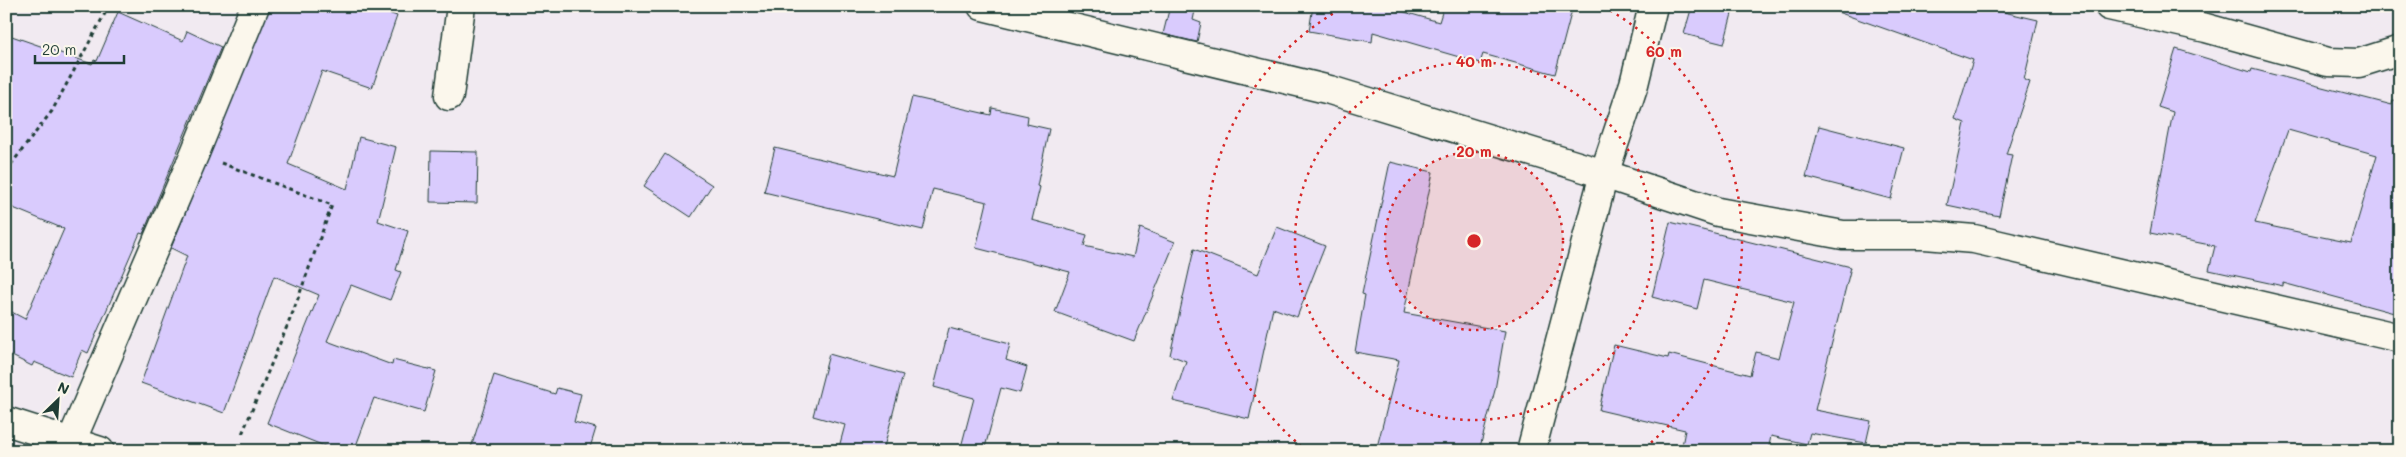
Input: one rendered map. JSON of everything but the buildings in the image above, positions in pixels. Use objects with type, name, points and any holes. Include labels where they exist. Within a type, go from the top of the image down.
[{"type":"street","points":[[71,442],[195,153],[255,6]]},
{"type":"street","points":[[449,96],[461,6]]},
{"type":"street","points":[[982,6],[1330,90],[1604,174],[1718,212],[1843,234],[1925,235],[1974,239],[2400,338]]},
{"type":"street","points":[[1531,451],[1604,174],[1634,84],[1653,6]]},
{"type":"street","points":[[2109,6],[2206,28],[2328,62],[2360,63],[2400,50]]},
{"type":"street","points":[[6,421],[100,451]]},
{"type":"street","points":[[6,440],[36,451]]},
{"type":"path","points":[[6,171],[52,112],[108,6]]},
{"type":"path","points":[[195,153],[332,205],[292,312],[242,434]]}]
